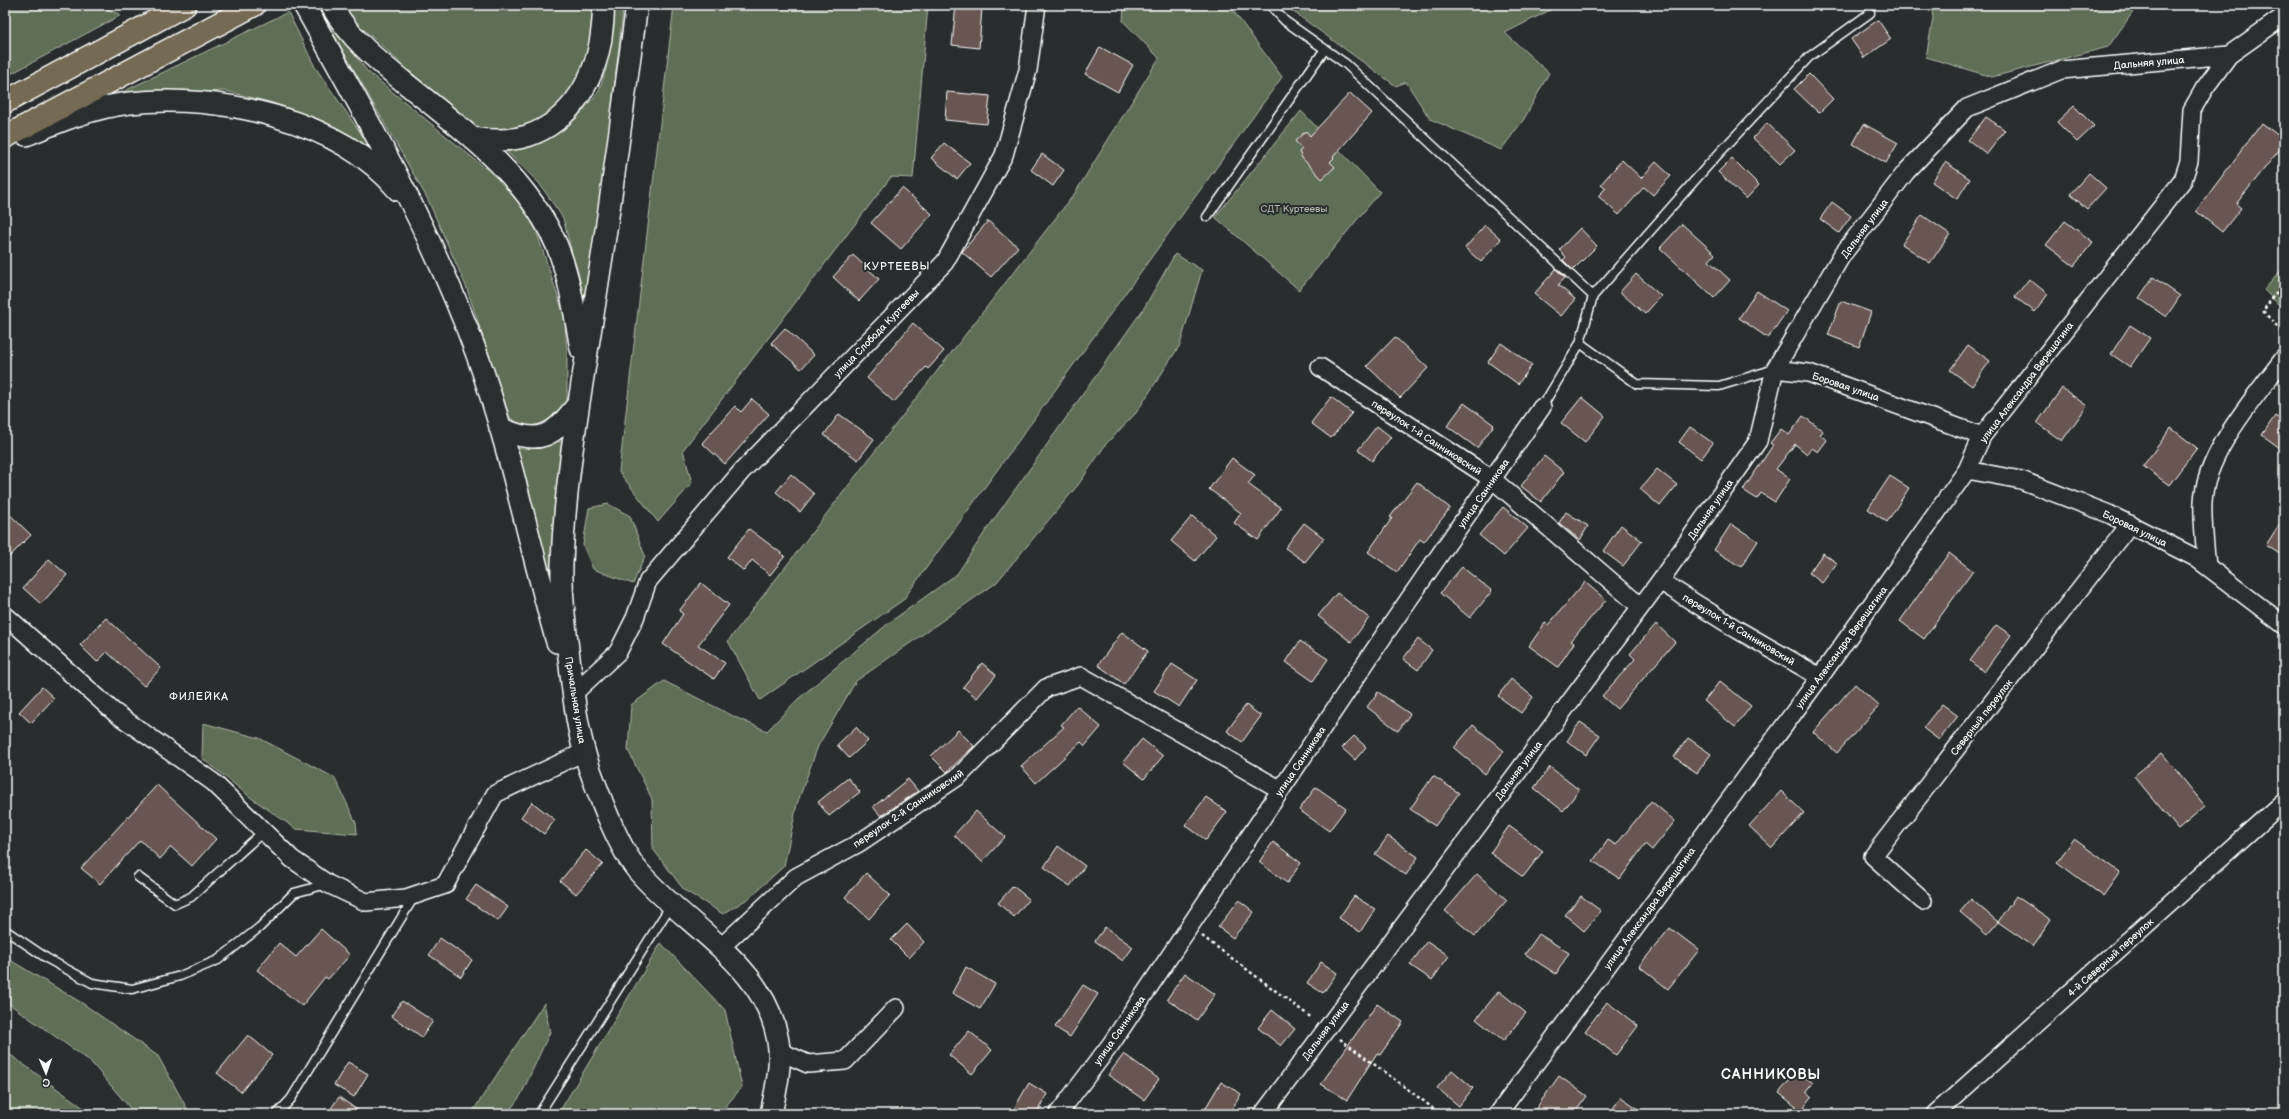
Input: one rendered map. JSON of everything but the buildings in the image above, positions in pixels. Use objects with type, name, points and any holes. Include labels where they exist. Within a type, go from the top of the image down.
[{"type":"highway","points":[[5,102],[185,5]]},
{"type":"highway","points":[[5,137],[254,5]]},
{"type":"street","points":[[304,5],[417,214],[438,257],[476,353],[500,428],[542,591],[573,694]]},
{"type":"street","points":[[331,5],[342,25],[377,60],[473,138],[517,182],[539,210],[557,247],[572,300],[584,364]]},
{"type":"street","points":[[473,138],[491,141],[528,136],[550,123],[572,107],[585,87],[596,64],[601,44],[603,5]]},
{"type":"street","name":"Причальная улица","points":[[637,5],[598,283],[578,403],[566,502],[562,565],[563,606],[573,694],[584,752],[614,828],[637,870],[671,905],[721,947],[754,984],[773,1015],[779,1051],[771,1114]]},
{"type":"street","name":"улица Слобода Куртеевы","points":[[573,694],[618,652],[635,618],[648,581],[742,471],[945,262],[1004,155],[1028,70],[1037,5]]},
{"type":"street","points":[[2229,55],[2284,16]]},
{"type":"street","name":"улица Александра Верещагина","points":[[1498,1114],[1820,677],[1967,470],[1982,436],[2183,180],[2189,162],[2192,110],[2204,89],[2229,55]]},
{"type":"street","name":"Дальняя улица","points":[[1263,1114],[1660,581],[1758,441],[1775,369],[1842,255],[1906,172],[1967,108],[2061,70],[2229,55]]},
{"type":"street","points":[[5,143],[84,112],[130,103],[195,102],[231,105],[285,119],[323,135],[353,152],[394,186],[417,214]]},
{"type":"street","points":[[2207,566],[2203,501],[2209,477],[2223,442],[2284,358]]},
{"type":"street","name":"переулок 1-й Санниковский","points":[[1320,367],[1492,479],[1640,606]]},
{"type":"street","name":"Боровая улица","points":[[1775,369],[1809,373],[1982,436]]},
{"type":"street","points":[[500,428],[519,437],[540,438],[562,425],[578,403]]},
{"type":"street","name":"улица Санникова","points":[[1058,1114],[1111,1044],[1281,790],[1542,407]]},
{"type":"street","name":"Боровая улица","points":[[1967,470],[2021,480],[2109,514],[2130,524],[2196,558],[2284,625]]},
{"type":"street","name":"Северный переулок","points":[[1923,901],[1873,856],[2130,524]]},
{"type":"street","name":"переулок 1-й Санниковский","points":[[1660,581],[1738,630],[1820,677]]},
{"type":"street","points":[[5,615],[114,712],[214,782],[292,859],[328,884],[366,902],[416,895],[445,885],[495,794],[584,752]]},
{"type":"street","name":"переулок 2-й Санниковский","points":[[721,947],[796,877],[859,843],[959,776],[1046,688],[1081,676],[1281,790]]},
{"type":"street","name":"4-й Северный переулок","points":[[1935,1114],[2284,801]]},
{"type":"street","points":[[779,1051],[808,1064],[845,1061],[896,1008]]},
{"type":"lane","points":[[1270,5],[1285,21],[1346,64],[1593,296]]},
{"type":"lane","points":[[1542,407],[1580,343],[1593,296],[1711,162],[1809,57],[1870,13]]},
{"type":"lane","points":[[1207,217],[1325,49]]},
{"type":"lane","points":[[1580,343],[1637,384],[1719,386],[1775,369]]},
{"type":"lane","points":[[138,877],[175,904],[190,897],[264,831]]},
{"type":"lane","points":[[5,930],[48,959],[92,983],[132,989],[180,976],[218,960],[260,927],[294,893],[328,884]]},
{"type":"lane","points":[[277,1114],[291,1099],[416,895]]},
{"type":"lane","points":[[539,1114],[671,905]]},
{"type":"path","points":[[2284,282],[2263,311],[2284,334]]},
{"type":"green space","points":[[9,5],[98,5],[121,15],[5,77],[5,31],[8,20]]},
{"type":"green space","points":[[317,5],[367,71],[507,186],[532,218],[564,315],[567,349],[567,402],[557,416],[537,425],[523,426],[510,418],[466,286],[427,198]]},
{"type":"green space","points":[[343,5],[593,5],[596,14],[592,46],[582,74],[565,98],[539,121],[511,130],[483,130],[458,115],[351,18]]},
{"type":"green space","points":[[613,5],[623,5],[622,21],[587,312],[563,218],[539,183],[506,151],[541,143],[576,119],[599,91],[606,69]]},
{"type":"green space","points":[[674,5],[928,5],[913,178],[891,177],[683,450],[692,483],[658,522],[619,472]]},
{"type":"green space","points":[[1124,5],[1229,5],[1282,77],[903,600],[760,700],[728,641],[1075,193],[1159,58],[1123,21]]},
{"type":"green space","points":[[1284,5],[1554,5],[1554,8],[1505,33],[1549,73],[1524,119],[1501,150],[1430,119],[1406,82],[1396,86]]},
{"type":"green space","points":[[1931,5],[2129,5],[2133,12],[2108,47],[1992,77],[1926,57],[1933,18]]},
{"type":"green space","points":[[288,12],[315,67],[378,158],[318,119],[273,103],[226,91],[116,95]]},
{"type":"green space","name":"СДТ Куртеевы","points":[[1301,111],[1380,192],[1299,290],[1215,217]]},
{"type":"green space","points":[[1175,254],[1202,270],[1180,345],[1136,413],[1106,444],[1078,485],[996,583],[856,681],[818,746],[797,804],[784,866],[749,898],[723,914],[684,890],[653,849],[652,799],[628,750],[631,705],[664,681],[737,718],[767,731],[798,699],[890,622],[957,574],[987,529],[1144,308]]},
{"type":"green space","points":[[2284,267],[2284,310],[2264,290]]},
{"type":"green space","points":[[562,441],[553,541],[554,604],[515,449]]},
{"type":"green space","points":[[608,504],[630,516],[645,556],[633,584],[593,569],[583,545],[589,508]]},
{"type":"green space","points":[[203,723],[259,738],[335,778],[356,823],[357,834],[296,829],[250,797],[202,758]]},
{"type":"green space","points":[[661,943],[725,1010],[742,1087],[719,1114],[558,1114]]},
{"type":"green space","points":[[5,957],[82,1003],[158,1056],[190,1114],[135,1114],[90,1061],[5,1001]]},
{"type":"green space","points":[[544,1003],[550,1032],[521,1095],[507,1114],[471,1114]]},
{"type":"green space","points":[[5,1051],[92,1114],[5,1114]]},
{"type":"district","name":"КУРТЕЕВЫ","points":[[897,266]]},
{"type":"district","name":"ФИЛЕЙКА","points":[[199,696]]},
{"type":"district","name":"САННИКОВЫ","points":[[1771,1074]]}]
